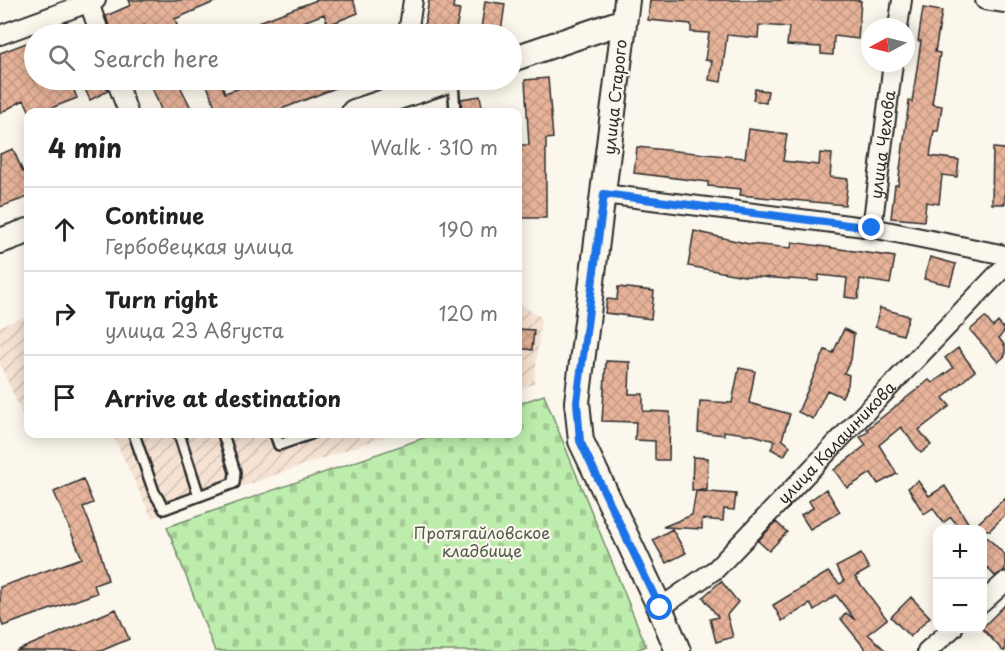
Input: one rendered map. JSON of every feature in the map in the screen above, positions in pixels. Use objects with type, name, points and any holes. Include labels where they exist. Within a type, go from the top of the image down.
[{"type":"street","points":[[410,24],[414,0]]},
{"type":"street","points":[[899,18],[902,0]]},
{"type":"street","points":[[985,0],[1005,3]]},
{"type":"street","points":[[29,24],[91,1],[97,24]]},
{"type":"street","points":[[522,55],[625,10]]},
{"type":"street","name":"улица Старого","points":[[625,10],[577,402],[580,441],[660,608],[678,651]]},
{"type":"street","points":[[0,35],[24,26]]},
{"type":"street","name":"улица Чехова","points":[[872,228],[892,72]]},
{"type":"street","points":[[120,90],[126,108]]},
{"type":"street","points":[[362,108],[395,90]]},
{"type":"street","points":[[604,194],[872,228],[1005,255]]},
{"type":"street","points":[[0,241],[24,232]]},
{"type":"street","name":"улица Калашникова","points":[[660,608],[716,569],[1005,266]]},
{"type":"street","points":[[987,598],[1005,582]]},
{"type":"street","points":[[927,651],[947,633]]},
{"type":"lane","points":[[452,90],[454,108]]},
{"type":"lane","points":[[135,438],[154,492],[164,509],[234,483],[235,472],[224,438]]},
{"type":"lane","points":[[180,438],[199,496]]},
{"type":"lane","points":[[276,438],[279,445],[299,438]]},
{"type":"shaded area","points":[[522,305],[541,317],[534,384],[522,388]]},
{"type":"shaded area","points":[[24,317],[24,413],[22,414],[0,364],[0,326]]},
{"type":"shaded area","points":[[114,438],[381,438],[152,518]]},
{"type":"green space","name":"Протягайловское кладбище","points":[[544,395],[646,646],[634,651],[215,651],[167,527],[423,438],[522,438],[522,403]]},
{"type":"building","points":[[129,0],[219,0],[175,19],[177,24],[108,24],[106,16],[131,5]]},
{"type":"building","points":[[317,0],[353,0],[358,13],[330,24],[328,24],[324,14],[298,24],[260,24],[259,22]]},
{"type":"building","points":[[429,0],[454,0],[453,9],[460,10],[457,24],[425,24]]},
{"type":"building","points":[[650,0],[861,1],[858,39],[834,36],[833,55],[821,54],[821,47],[787,45],[789,27],[759,25],[758,38],[727,35],[721,82],[709,80],[712,61],[705,60],[709,33],[691,32],[691,24],[648,20]]},
{"type":"building","points":[[485,1],[505,4],[502,24],[482,24]]},
{"type":"building","points":[[923,8],[942,11],[935,52],[940,53],[932,104],[942,106],[938,131],[934,131],[930,156],[959,160],[957,177],[942,175],[939,204],[926,202],[924,221],[891,218],[895,185],[898,185],[909,101],[912,102],[921,41],[918,41]]},
{"type":"building","points":[[24,44],[24,90],[74,90],[77,98],[51,108],[28,108],[24,100],[0,113],[0,53]]},
{"type":"building","points":[[548,78],[553,138],[546,139],[546,218],[522,218],[522,145],[529,145],[525,80]]},
{"type":"building","points":[[755,89],[768,91],[766,103],[753,100]]},
{"type":"building","points":[[85,90],[108,90],[108,91],[90,100]]},
{"type":"building","points":[[153,90],[182,90],[191,108],[160,108]]},
{"type":"building","points":[[209,90],[224,90],[225,93],[234,90],[330,90],[284,108],[216,108]]},
{"type":"building","points":[[480,96],[482,108],[462,108],[461,99]]},
{"type":"building","points":[[749,129],[787,134],[783,161],[819,165],[820,153],[832,154],[830,177],[848,179],[845,205],[740,195],[741,189],[708,186],[708,182],[634,173],[637,147],[745,158]]},
{"type":"building","points":[[993,148],[1005,149],[1005,204],[992,204]]},
{"type":"building","points":[[13,149],[24,172],[24,198],[0,207],[0,154]]},
{"type":"building","points":[[694,231],[749,244],[791,248],[792,242],[895,257],[890,284],[860,279],[858,299],[845,297],[847,278],[819,275],[818,281],[744,276],[688,266]]},
{"type":"building","points":[[930,257],[956,264],[950,285],[924,279]]},
{"type":"building","points":[[618,287],[654,291],[651,319],[605,313],[607,299],[617,300]]},
{"type":"building","points":[[880,308],[909,316],[903,335],[875,327]]},
{"type":"building","points":[[985,317],[993,327],[998,322],[1005,330],[999,338],[1005,346],[1005,356],[998,362],[970,330]]},
{"type":"building","points":[[522,329],[534,330],[532,350],[522,349]]},
{"type":"building","points":[[844,329],[854,334],[851,360],[844,373],[849,375],[848,385],[842,397],[827,390],[813,419],[798,412],[825,350],[833,353]]},
{"type":"building","points":[[958,348],[975,371],[943,398],[950,406],[919,430],[931,445],[921,453],[901,427],[879,445],[897,474],[878,484],[871,473],[847,488],[834,470],[866,445],[860,437],[929,380],[932,383],[953,368],[945,358]]},
{"type":"building","points":[[606,361],[630,362],[629,394],[643,394],[643,411],[670,412],[669,460],[655,460],[655,441],[635,440],[636,422],[602,421]]},
{"type":"building","points":[[739,368],[755,371],[749,403],[790,414],[782,439],[790,446],[784,456],[771,449],[775,441],[724,431],[724,435],[698,432],[700,401],[732,403]]},
{"type":"building","points":[[693,457],[708,458],[707,490],[692,490]]},
{"type":"building","points":[[83,479],[93,503],[83,507],[98,544],[108,580],[94,585],[97,593],[3,626],[0,616],[0,587],[82,558],[54,492]]},
{"type":"building","points":[[918,481],[929,496],[945,486],[969,525],[957,525],[951,517],[943,523],[933,508],[924,514],[908,488]]},
{"type":"building","points":[[826,489],[840,512],[810,529],[801,515],[813,508],[809,501]]},
{"type":"building","points":[[696,491],[736,494],[734,510],[724,509],[723,521],[702,519],[702,529],[663,527],[692,515]]},
{"type":"building","points":[[1005,498],[1005,515],[990,530],[987,530],[987,525],[976,525]]},
{"type":"building","points":[[776,522],[787,532],[769,551],[758,541]]},
{"type":"building","points":[[672,529],[686,553],[666,563],[653,540]]},
{"type":"building","points":[[987,537],[1005,555],[1005,571],[995,576],[987,567]]},
{"type":"building","points":[[861,554],[869,569],[855,577],[887,619],[868,634],[886,651],[867,651],[841,619],[846,613],[855,620],[836,595],[814,610],[810,604],[782,621],[773,605],[828,572],[840,584],[844,581],[836,567]]},
{"type":"building","points":[[721,581],[738,602],[727,615],[733,637],[716,642],[710,619],[718,617],[703,597]]},
{"type":"building","points":[[911,597],[930,617],[910,637],[891,617]]},
{"type":"building","points":[[1005,605],[1005,651],[987,633],[987,623]]},
{"type":"building","points":[[116,609],[129,639],[101,651],[16,651]]},
{"type":"route","points":[[660,608],[580,441],[577,402],[604,194],[872,228]]}]
